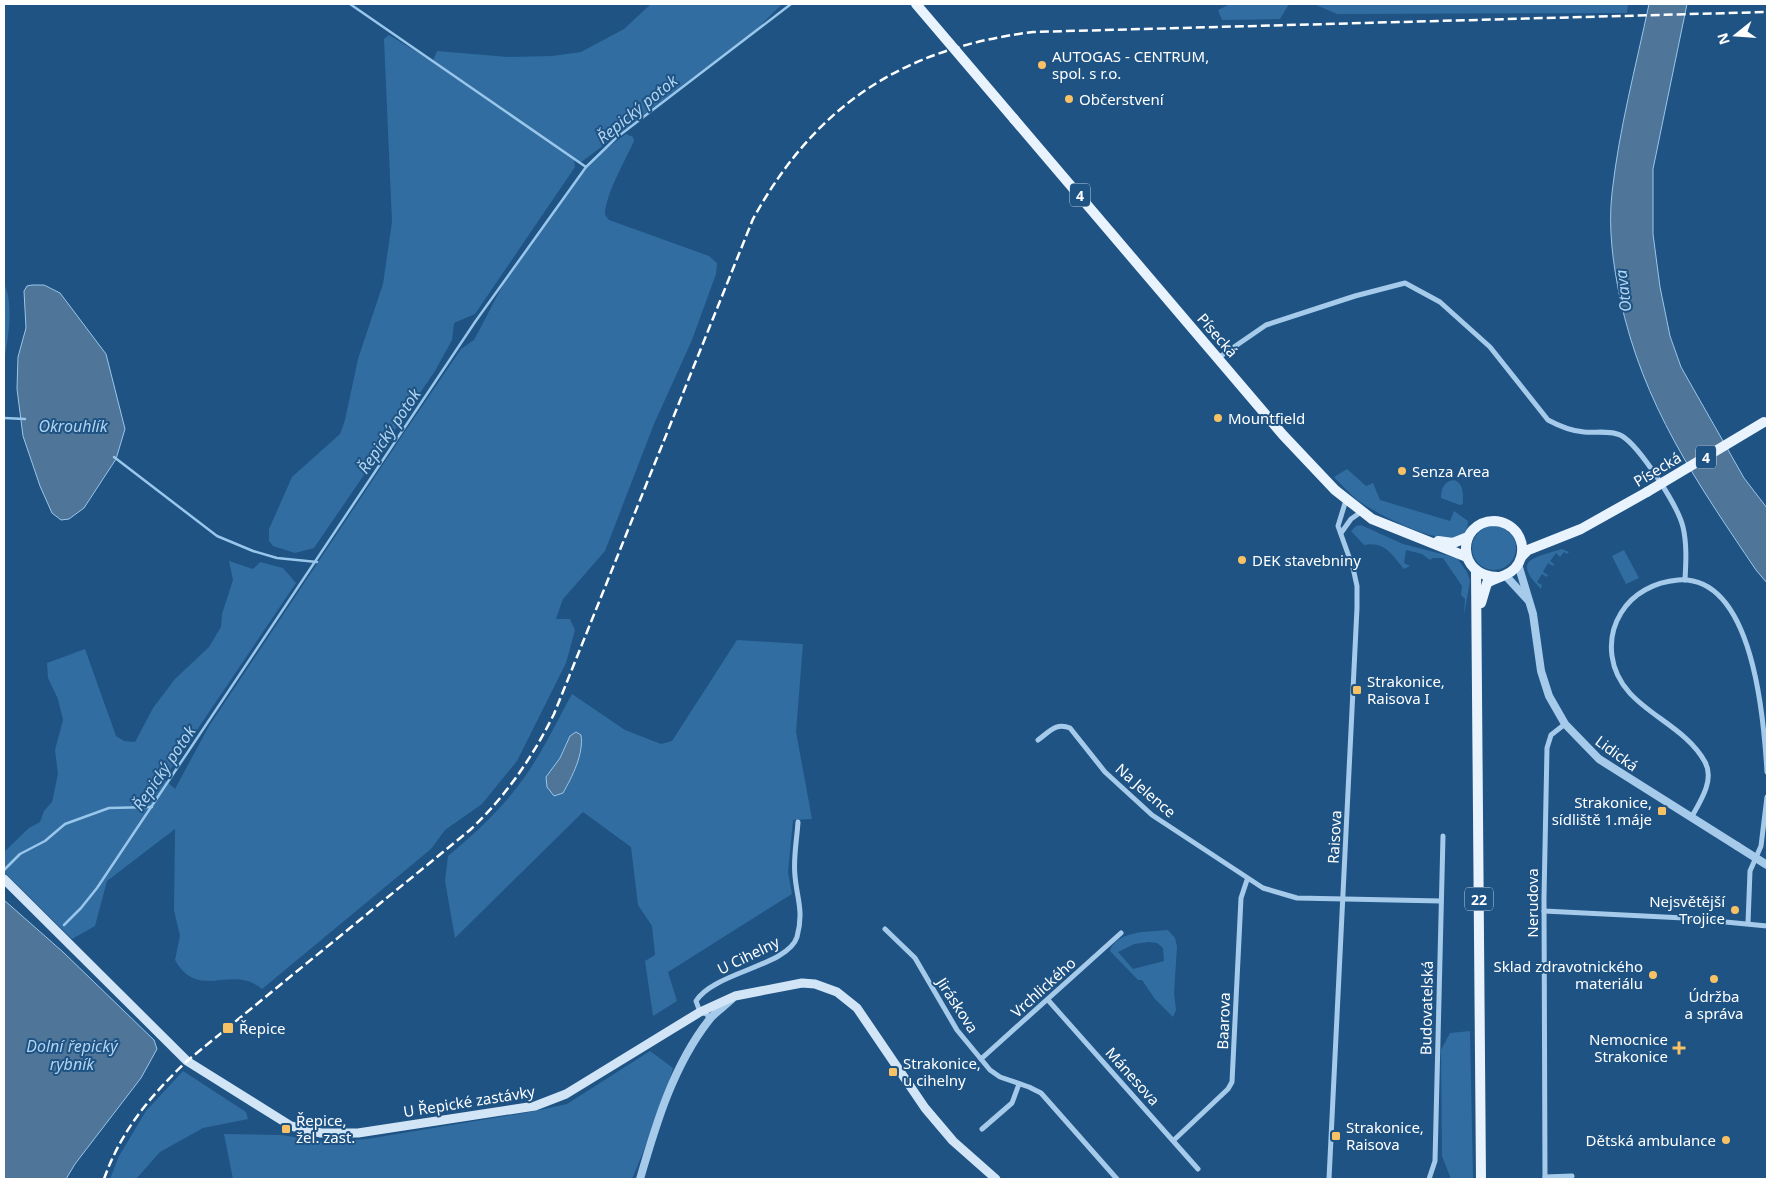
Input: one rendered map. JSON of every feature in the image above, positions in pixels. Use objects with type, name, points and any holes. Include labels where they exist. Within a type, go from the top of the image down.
[{"type":"main road","name":"Písecká","points":[[916,4],[1014,119],[1222,355],[1302,456],[1346,500],[1361,512],[1389,528],[1458,552],[1467,557]]},
{"type":"main road","name":"Písecká","points":[[1520,560],[1528,550],[1598,520],[1766,421]]},
{"type":"main road","name":"4","points":[[1468,537],[1481,524],[1498,521],[1515,530],[1520,538]]},
{"type":"main road","name":"Písecká","points":[[1422,540],[1453,543],[1468,537]]},
{"type":"main road","points":[[1468,537],[1467,557],[1476,571],[1482,575],[1502,576]]},
{"type":"main road","name":"Písecká","points":[[1520,538],[1536,541],[1559,538]]},
{"type":"main road","points":[[1520,538],[1520,560]]},
{"type":"main road","name":"4","points":[[1502,576],[1520,560]]},
{"type":"main road","name":"22","points":[[1476,571],[1481,1179]]},
{"type":"main road","name":"22","points":[[1476,618],[1487,583],[1502,576]]},
{"type":"main road","name":"U Řepické zastávky","points":[[4,879],[187,1061],[291,1126],[337,1134],[379,1130],[535,1106],[553,1100],[700,1012],[735,996],[802,983],[826,987],[846,998],[858,1008],[934,1120],[953,1141],[996,1179]]},
{"type":"street","name":"Písecká","points":[[1222,355],[1255,332],[1273,323],[1355,296],[1405,283],[1440,302],[1490,347],[1548,420],[1558,426],[1582,432],[1620,434],[1634,446],[1644,457],[1683,525],[1686,544],[1685,580]]},
{"type":"street","name":"Raisova","points":[[1329,1179],[1357,608],[1357,586],[1353,568],[1338,526],[1338,519],[1346,500]]},
{"type":"street","points":[[1341,533],[1351,519],[1361,512]]},
{"type":"street","name":"Lidická","points":[[1520,560],[1536,627],[1541,671],[1549,696],[1565,724],[1599,759],[1767,865]]},
{"type":"street","name":"Lidická","points":[[1502,576],[1514,582],[1530,604]]},
{"type":"street","points":[[1691,818],[1707,785],[1708,773],[1706,763],[1684,738],[1637,701],[1625,688],[1618,678],[1611,648],[1618,619],[1631,600],[1648,588],[1685,580],[1703,586],[1720,597],[1732,610],[1742,631],[1756,679],[1767,772]]},
{"type":"street","name":"Nerudova","points":[[1545,1178],[1544,911],[1548,743],[1554,733],[1565,724]]},
{"type":"street","name":"Na Jelence","points":[[1038,740],[1055,727],[1063,725],[1070,728],[1105,772],[1152,815],[1247,880],[1286,896],[1342,901],[1441,901]]},
{"type":"street","points":[[1748,924],[1750,871],[1761,846],[1767,797]]},
{"type":"street","name":"U Cihelny","points":[[700,1012],[696,1001],[701,993],[780,955],[792,947],[797,936],[801,904],[795,876],[798,822]]},
{"type":"street","name":"Budovatelská","points":[[1430,1179],[1435,1161],[1443,836]]},
{"type":"street","name":"Baarova","points":[[1174,1140],[1228,1089],[1232,1082],[1241,898],[1247,880]]},
{"type":"street","points":[[1544,911],[1767,926]]},
{"type":"street","name":"Jiráskova","points":[[885,929],[915,958],[957,1030],[981,1059],[995,1074],[1041,1093],[1117,1179]]},
{"type":"street","name":"Vrchlického","points":[[981,1059],[1121,933]]},
{"type":"street","points":[[640,1179],[661,1109],[671,1087],[710,1019],[735,996]]},
{"type":"street","name":"Mánesova","points":[[1048,1000],[1174,1140],[1198,1170]]},
{"type":"street","points":[[700,1012],[706,1014],[710,1019]]},
{"type":"street","points":[[982,1129],[1012,1103],[1019,1084]]},
{"type":"street","points":[[1545,1178],[1572,1176]]},
{"type":"shaded area","points":[[651,4],[782,4],[759,27],[580,163],[574,159],[575,167],[475,314],[454,323],[452,340],[435,371],[314,548],[295,553],[273,546],[269,541],[269,529],[292,477],[340,434],[345,420],[358,359],[383,284],[392,222],[384,39],[389,35],[422,55],[554,146],[433,61],[437,51],[508,57],[552,56],[581,52],[624,29]]},
{"type":"shaded area","points":[[1230,4],[1289,4],[1280,19],[1222,20],[1218,10]]},
{"type":"shaded area","points":[[1314,4],[1628,4],[1627,13],[1337,14]]},
{"type":"shaded area","points":[[626,134],[633,137],[634,141],[608,198],[605,215],[609,220],[709,256],[717,263],[716,274],[692,340],[654,424],[605,551],[563,599],[556,619],[570,619],[575,630],[566,663],[517,761],[482,804],[445,830],[431,849],[262,989],[250,982],[239,979],[205,981],[194,979],[184,972],[175,960],[180,936],[174,910],[175,829],[107,881],[95,926],[72,939],[4,872],[4,852],[29,828],[40,822],[44,811],[52,802],[58,774],[55,750],[63,720],[58,699],[48,678],[47,663],[85,649],[116,736],[124,741],[135,742],[153,708],[175,679],[209,647],[221,627],[222,614],[233,580],[229,561],[253,569],[260,562],[283,568],[296,583],[164,779],[175,789],[209,726],[408,427],[461,349],[474,340],[506,279],[555,208],[594,158]]},
{"type":"shaded area","points":[[4,284],[9,301],[9,311],[4,360]]},
{"type":"shaded area","points":[[1347,469],[1366,486],[1373,483],[1380,500],[1450,521],[1454,511],[1468,521],[1467,532],[1455,538],[1442,538],[1403,525],[1376,512],[1356,499],[1334,477]]},
{"type":"shaded area","points":[[1454,480],[1460,484],[1462,490],[1463,504],[1460,505],[1441,498],[1444,486]]},
{"type":"shaded area","points":[[1361,525],[1403,544],[1457,558],[1467,572],[1470,581],[1464,615],[1465,599],[1461,595],[1462,586],[1443,558],[1433,558],[1430,560],[1422,554],[1406,550],[1404,563],[1410,566],[1404,569],[1392,554],[1383,547],[1371,544],[1364,545],[1351,531],[1356,526]]},
{"type":"shaded area","points":[[1498,526],[1510,532],[1515,539],[1515,557],[1510,564],[1503,569],[1490,570],[1482,567],[1475,560],[1472,544],[1475,536],[1482,529]]},
{"type":"shaded area","points":[[1562,549],[1569,552],[1567,554],[1564,552],[1560,557],[1556,553],[1550,561],[1554,564],[1553,566],[1548,563],[1543,572],[1548,575],[1547,577],[1542,574],[1537,582],[1542,585],[1541,589],[1532,579],[1527,566],[1535,558]]},
{"type":"shaded area","points":[[1624,550],[1639,578],[1626,584],[1612,556]]},
{"type":"shaded area","points":[[737,640],[803,644],[796,732],[812,819],[793,820],[788,872],[792,894],[668,972],[677,1001],[653,1016],[645,961],[655,955],[652,926],[638,905],[631,847],[583,812],[455,938],[445,881],[448,856],[492,816],[512,793],[541,751],[572,694],[625,730],[661,744],[672,741]]},
{"type":"shaded area","points":[[1168,930],[1175,938],[1177,946],[1174,993],[1176,1010],[1173,1017],[1155,999],[1142,980],[1138,980],[1110,951],[1113,944],[1119,939],[1134,933]],"holes":[[[1157,943],[1163,948],[1164,961],[1133,969],[1118,952],[1134,944]]]},
{"type":"shaded area","points":[[1470,1031],[1473,1179],[1451,1179],[1442,1156],[1441,1050],[1450,1033]]},
{"type":"shaded area","points":[[650,1051],[673,1068],[661,1109],[632,1179],[233,1179],[224,1134],[281,1135],[328,1142],[367,1139],[530,1112],[567,1104]]},
{"type":"shaded area","points":[[183,1071],[246,1112],[248,1119],[203,1128],[160,1152],[136,1179],[110,1179],[119,1156],[146,1111]]},
{"type":"water","name":"Otava","points":[[1649,4],[1687,4],[1653,169],[1653,234],[1660,287],[1670,336],[1681,367],[1744,478],[1767,508],[1767,583],[1756,570],[1713,505],[1674,441],[1657,408],[1643,373],[1630,337],[1620,298],[1612,246],[1612,193],[1623,121]]},
{"type":"water","name":"Okrouhlík","points":[[44,285],[60,293],[106,354],[125,429],[116,459],[84,508],[69,519],[61,520],[52,513],[40,486],[23,436],[17,389],[18,357],[26,328],[24,291],[27,286]]},
{"type":"water","points":[[576,732],[581,735],[581,750],[576,765],[563,793],[554,796],[547,787],[546,777],[560,758],[570,736]]},
{"type":"water","name":"Dolní řepický rybník","points":[[4,900],[63,952],[154,1040],[157,1049],[141,1078],[75,1164],[66,1179],[4,1179]]},
{"type":"waterway","points":[[350,4],[586,167]]},
{"type":"waterway","name":"Řepický potok","points":[[64,925],[97,888],[475,322],[586,167],[616,138],[791,4]]},
{"type":"waterway","points":[[4,418],[25,419]]},
{"type":"waterway","points":[[114,457],[217,536],[253,551],[277,558],[317,562]]},
{"type":"waterway","points":[[4,870],[20,854],[45,841],[65,824],[109,808],[152,807]]},
{"type":"railway","points":[[104,1179],[119,1145],[138,1115],[161,1087],[187,1061],[470,830],[495,804],[517,776],[537,746],[554,714],[753,219],[778,179],[805,144],[835,114],[868,88],[904,68],[944,52],[987,40],[1033,32],[1767,12]]},
{"type":"place","name":"AUTOGAS - CENTRUM, spol. s r.o.","points":[[1042,65]]},
{"type":"place","name":"Občerstvení","points":[[1069,99]]},
{"type":"place","name":"Mountfield","points":[[1218,418]]},
{"type":"place","name":"Senza Area","points":[[1402,471]]},
{"type":"place","name":"DEK stavebniny","points":[[1242,560]]},
{"type":"place","name":"Strakonice, Raisova I","points":[[1357,690]]},
{"type":"place","name":"Strakonice, sídliště 1.máje","points":[[1662,811]]},
{"type":"place","name":"Nejsvětější Trojice","points":[[1735,910]]},
{"type":"place","name":"Sklad zdravotnického materiálu","points":[[1653,975]]},
{"type":"place","name":"Údržba a správa","points":[[1714,979]]},
{"type":"place","name":"Řepice","points":[[228,1028]]},
{"type":"place","name":"Nemocnice Strakonice","points":[[1679,1048]]},
{"type":"place","name":"Strakonice, u cihelny","points":[[893,1072]]},
{"type":"place","name":"Řepice, žel. zast.","points":[[286,1129]]},
{"type":"place","name":"Strakonice, Raisova","points":[[1336,1136]]},
{"type":"place","name":"Dětská ambulance","points":[[1726,1140]]}]
